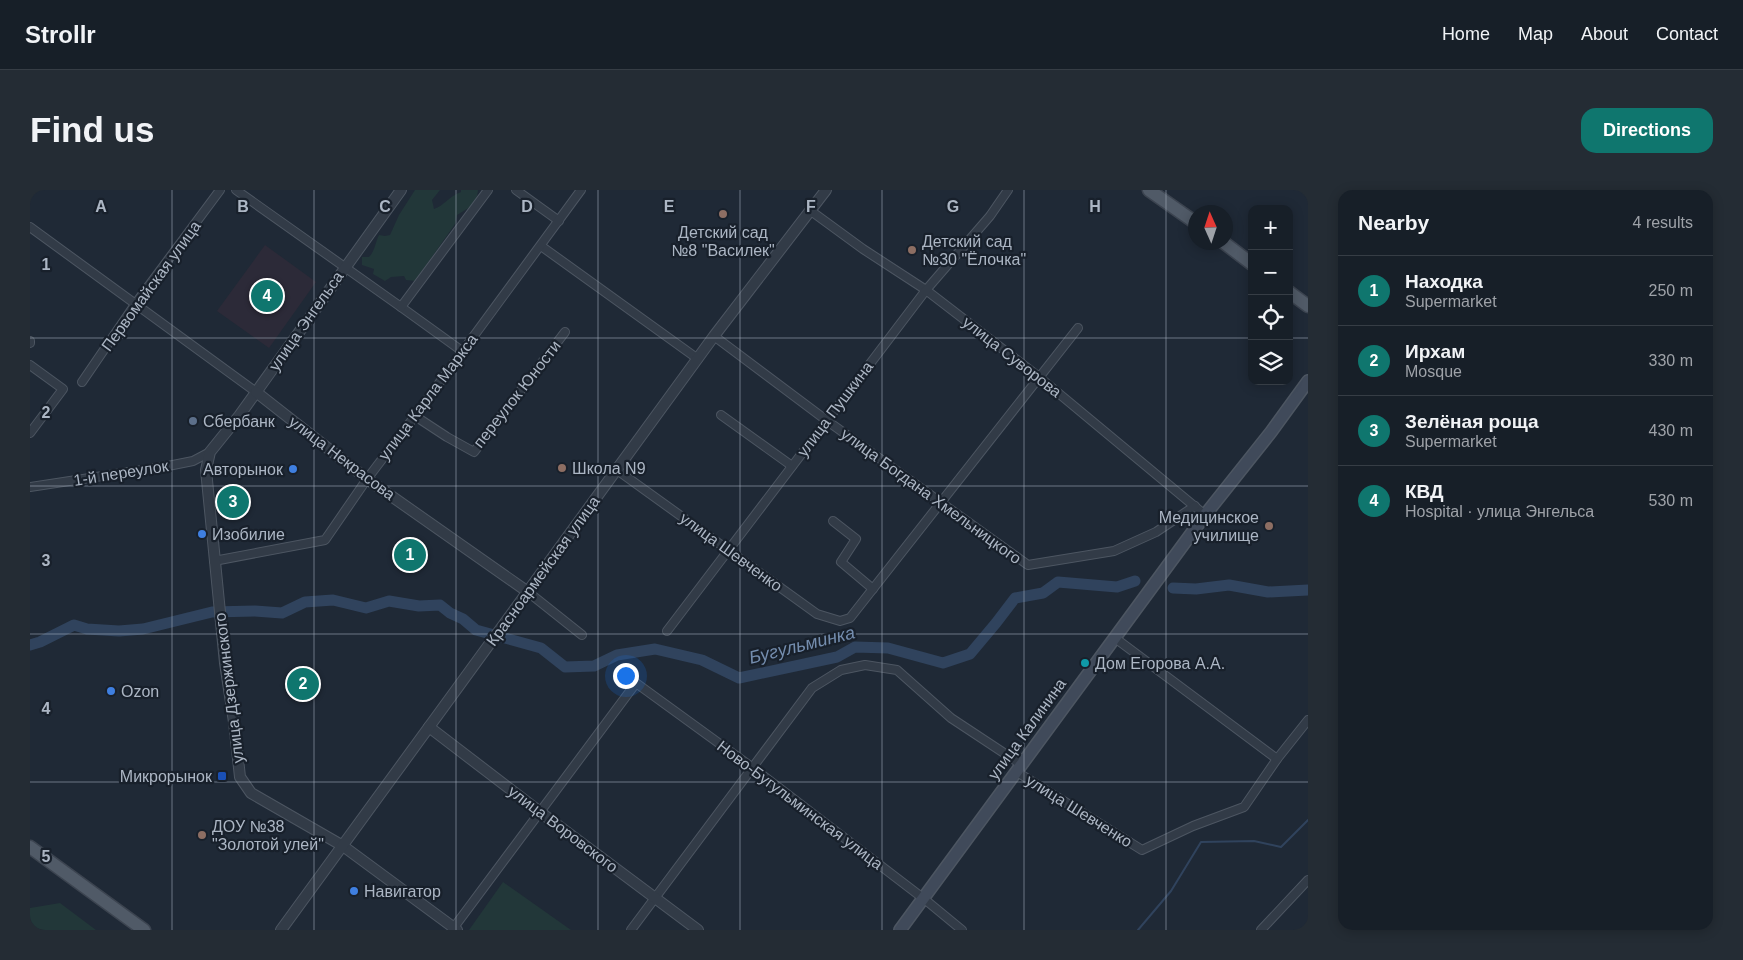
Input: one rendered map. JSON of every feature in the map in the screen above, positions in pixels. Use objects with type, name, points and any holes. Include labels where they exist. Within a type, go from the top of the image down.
[{"type":"main road","points":[[1149,190],[1188,217]]},
{"type":"main road","points":[[1233,250],[1248,261]]},
{"type":"main road","points":[[1293,295],[1308,306]]},
{"type":"main road","name":"улица Калинина","points":[[900,930],[1204,515],[1271,432],[1308,381]]},
{"type":"main road","points":[[30,847],[144,930]]},
{"type":"street","name":"Первомайская улица","points":[[82,382],[136,303],[220,190]]},
{"type":"street","points":[[236,190],[462,351]]},
{"type":"street","name":"улица Энгельса","points":[[210,452],[256,392],[401,190]]},
{"type":"street","points":[[401,306],[488,190]]},
{"type":"street","points":[[516,190],[559,221]]},
{"type":"street","name":"улица Карла Маркса","points":[[214,560],[325,540],[367,479],[581,190]]},
{"type":"street","name":"Красноармейская улица","points":[[281,930],[714,336],[826,190]]},
{"type":"street","name":"улица Пушкина","points":[[667,631],[926,290],[990,216],[1008,190]]},
{"type":"street","name":"улица Суворова","points":[[811,211],[862,249],[926,290],[1039,377],[1204,515]]},
{"type":"street","name":"улица Некрасова","points":[[30,227],[256,392],[367,479],[528,592],[582,635]]},
{"type":"street","points":[[541,246],[698,359]]},
{"type":"street","points":[[833,521],[856,539],[841,562],[873,589],[1078,328]]},
{"type":"street","name":"переулок Юности","points":[[415,416],[447,438],[474,452],[565,332]]},
{"type":"street","name":"улица Богдана Хмельницкого","points":[[714,336],[826,420],[1028,565],[1114,551],[1156,532],[1195,506]]},
{"type":"street","points":[[30,365],[63,389],[30,433]]},
{"type":"street","points":[[721,415],[792,466]]},
{"type":"street","name":"1-й переулок","points":[[30,487],[168,466],[193,461],[210,452]]},
{"type":"street","name":"улица Дзержинского","points":[[210,452],[206,470],[214,560],[240,777],[251,793],[342,846],[454,929]]},
{"type":"street","name":"улица Шевченко","points":[[616,470],[817,614],[840,621],[850,618],[873,589]]},
{"type":"street","points":[[1114,638],[1278,759],[1308,720]]},
{"type":"street","name":"улица Шевченко","points":[[753,768],[812,688],[842,670],[865,665],[897,670],[951,718],[1019,768],[1142,850],[1193,826],[1244,807],[1278,759]]},
{"type":"street","name":"Ново-Бугульминская улица","points":[[540,812],[636,683],[753,768],[962,930]]},
{"type":"street","name":"улица Воровского","points":[[429,727],[654,899],[698,930]]},
{"type":"street","points":[[631,930],[753,768]]},
{"type":"street","points":[[454,929],[540,812]]},
{"type":"street","points":[[1261,930],[1308,880]]},
{"type":"shaded area","points":[[265,245],[316,282],[269,348],[217,311]]},
{"type":"green space","points":[[415,190],[440,190],[432,200],[434,209],[461,192],[461,190],[478,190],[474,202],[469,208],[457,215],[455,224],[415,281],[406,280],[404,276],[391,277],[385,281],[373,274],[374,269],[362,265],[362,257],[369,257],[371,255],[379,235],[390,235],[399,215]]},
{"type":"green space","points":[[503,882],[571,930],[469,930]]},
{"type":"green space","points":[[60,903],[96,930],[30,930],[30,908]]},
{"type":"waterway","name":"Бугульминка","points":[[30,645],[74,625],[87,629],[119,631],[143,629],[212,612],[255,611],[282,613],[305,602],[333,600],[366,608],[389,601],[419,606],[440,605],[450,613],[463,619],[476,630],[541,648],[565,667],[594,666],[617,655],[655,649],[702,660],[739,678],[837,657],[855,647],[888,648],[943,663],[970,654],[1015,598],[1043,593],[1058,582],[1117,587],[1135,581]]},
{"type":"waterway","name":"Бугульминка","points":[[1173,588],[1196,589],[1229,585],[1268,592],[1308,590]]},
{"type":"waterway","points":[[1138,930],[1171,891],[1201,842],[1254,841],[1281,847],[1308,820]]},
{"type":"place","name":"Детский сад №8 \"Василек\"","points":[[723,214]]},
{"type":"place","name":"Детский сад №30 \"Ёлочка\"","points":[[912,250]]},
{"type":"place","name":"КВД","points":[[267,296]]},
{"type":"place","name":"Сбербанк","points":[[193,421]]},
{"type":"place","name":"Школа N9","points":[[562,468]]},
{"type":"place","name":"Авторынок","points":[[293,469]]},
{"type":"place","name":"Зелёная роща","points":[[233,502]]},
{"type":"place","name":"Медицинское училище","points":[[1269,526]]},
{"type":"place","name":"Изобилие","points":[[202,534]]},
{"type":"place","name":"Находка","points":[[410,555]]},
{"type":"place","name":"Дом Егорова А.А.","points":[[1085,663]]},
{"type":"place","name":"Ирхам","points":[[303,684]]},
{"type":"place","name":"Ozon","points":[[111,691]]},
{"type":"place","name":"Микрорынок","points":[[222,776]]},
{"type":"place","name":"ДОУ №38 \"Золотой улей\"","points":[[202,835]]},
{"type":"place","name":"Навигатор","points":[[354,891]]}]
